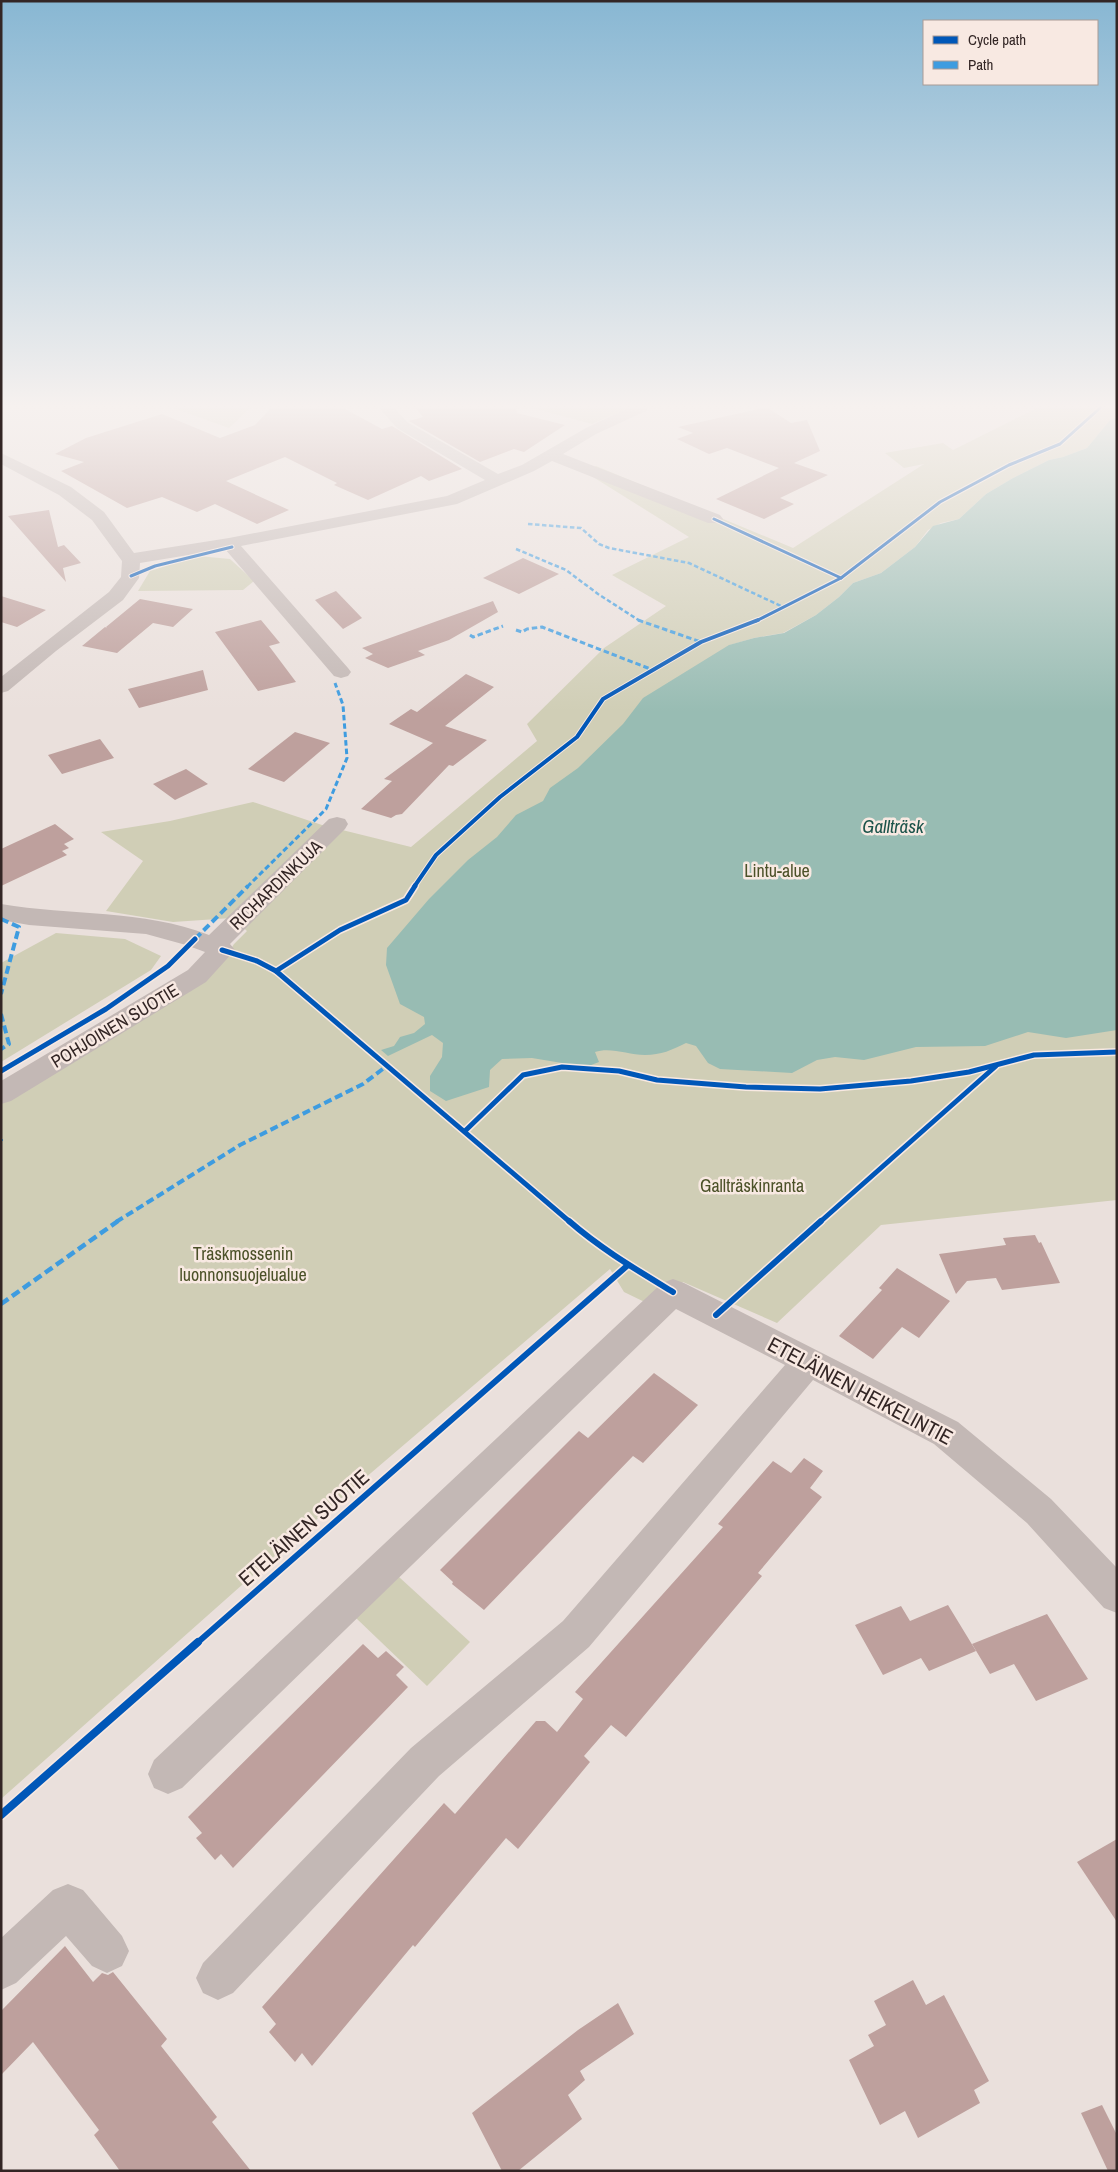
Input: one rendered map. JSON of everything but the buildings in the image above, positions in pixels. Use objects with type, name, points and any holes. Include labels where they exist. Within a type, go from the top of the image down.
[{"type":"street","points":[[1,686],[116,596],[130,578],[131,558],[98,516],[89,509]]},
{"type":"street","points":[[131,558],[229,543],[405,509]]},
{"type":"street","points":[[690,509],[714,519]]},
{"type":"street","points":[[229,543],[341,672]]},
{"type":"street","name":"RICHARDINKUJA","points":[[218,947],[337,824]]},
{"type":"street","points":[[1,912],[29,917],[146,926],[218,947]]},
{"type":"street","name":"POHJOINEN SUOTIE","points":[[1,1094],[197,976],[218,947]]},
{"type":"street","name":"ETELÄINEN HEIKELINTIE","points":[[168,1774],[673,1292],[807,1363],[946,1433],[1039,1511],[1117,1595]]},
{"type":"street","points":[[218,1978],[425,1762],[576,1634],[807,1363]]},
{"type":"street","points":[[1,1968],[68,1905],[107,1951]]},
{"type":"green space","points":[[645,509],[700,509],[793,548],[853,509],[969,509],[959,519],[941,523],[928,530],[915,547],[881,573],[853,583],[816,615],[783,633],[754,638],[730,645],[1117,849],[1117,1200],[881,1225],[777,1323],[683,1282],[657,1308],[624,1292],[610,1269],[296,1537],[1,1799],[1,1101],[221,964],[234,944],[247,931],[232,918],[173,922],[106,911],[143,861],[101,832],[170,821],[253,802],[322,825],[411,847],[537,741],[527,724],[604,648],[666,606],[612,575],[689,537]]},
{"type":"green space","points":[[198,556],[230,559],[254,581],[243,590],[138,591],[150,571]]},
{"type":"green space","points":[[56,933],[125,939],[161,956],[151,970],[1,1062],[1,963]]},
{"type":"green space","points":[[399,1577],[470,1642],[427,1686],[356,1618]]},
{"type":"water","name":"Gallträsk","points":[[969,509],[1117,509],[1117,1030],[1066,1038],[1028,1032],[985,1046],[916,1047],[864,1060],[835,1057],[817,1060],[792,1073],[720,1069],[708,1063],[696,1046],[686,1043],[666,1052],[651,1055],[607,1050],[595,1052],[599,1062],[586,1067],[532,1058],[502,1059],[490,1070],[489,1087],[446,1101],[430,1091],[430,1076],[442,1057],[443,1043],[432,1035],[388,1056],[381,1050],[394,1046],[400,1037],[414,1033],[425,1024],[424,1017],[400,1004],[386,965],[387,948],[429,899],[468,860],[497,837],[516,815],[543,801],[550,788],[578,768],[623,724],[643,698],[729,645],[754,638],[784,633],[816,615],[853,583],[881,573],[915,547],[933,526],[959,519]]},
{"type":"marked path","points":[[528,524],[581,528],[599,544],[609,548],[689,563],[783,607]]},
{"type":"marked path","points":[[516,549],[566,570],[598,594],[640,621],[701,642]]},
{"type":"marked path","points":[[470,635],[473,637],[503,626]]},
{"type":"marked path","points":[[516,630],[522,632],[527,629],[542,627],[653,670]]},
{"type":"marked path","points":[[195,939],[326,809],[347,758],[343,705],[335,683]]},
{"type":"marked path","points":[[1,919],[19,927],[1,994]]},
{"type":"marked path","points":[[1,1014],[9,1044],[1,1049]]},
{"type":"marked path","points":[[1,1304],[127,1215],[240,1145],[363,1084],[388,1065]]},
{"type":"cycle path","points":[[276,971],[340,930],[406,900],[436,855],[500,797],[577,737],[603,699],[701,642],[748,625],[841,578],[930,509]]},
{"type":"cycle path","points":[[714,519],[841,578]]},
{"type":"cycle path","points":[[131,576],[155,566],[232,547]]},
{"type":"cycle path","points":[[1,1071],[106,1009],[168,966],[195,939]]},
{"type":"cycle path","points":[[222,950],[257,961],[276,971],[586,1236],[628,1265],[673,1292]]},
{"type":"cycle path","points":[[465,1131],[523,1075],[562,1067],[619,1071],[657,1080],[746,1087],[820,1089],[911,1081],[969,1072],[1034,1055],[1117,1052]]},
{"type":"cycle path","points":[[716,1315],[996,1066]]},
{"type":"cycle path","name":"ETELÄINEN SUOTIE","points":[[1,1815],[628,1265]]},
{"type":"park label","name":"Lintu-alue","points":[[777,871]]},
{"type":"park label","name":"Gallträskinranta","points":[[752,1186]]},
{"type":"park label","name":"Träskmossenin luonnonsuojelualue","points":[[243,1264]]}]
